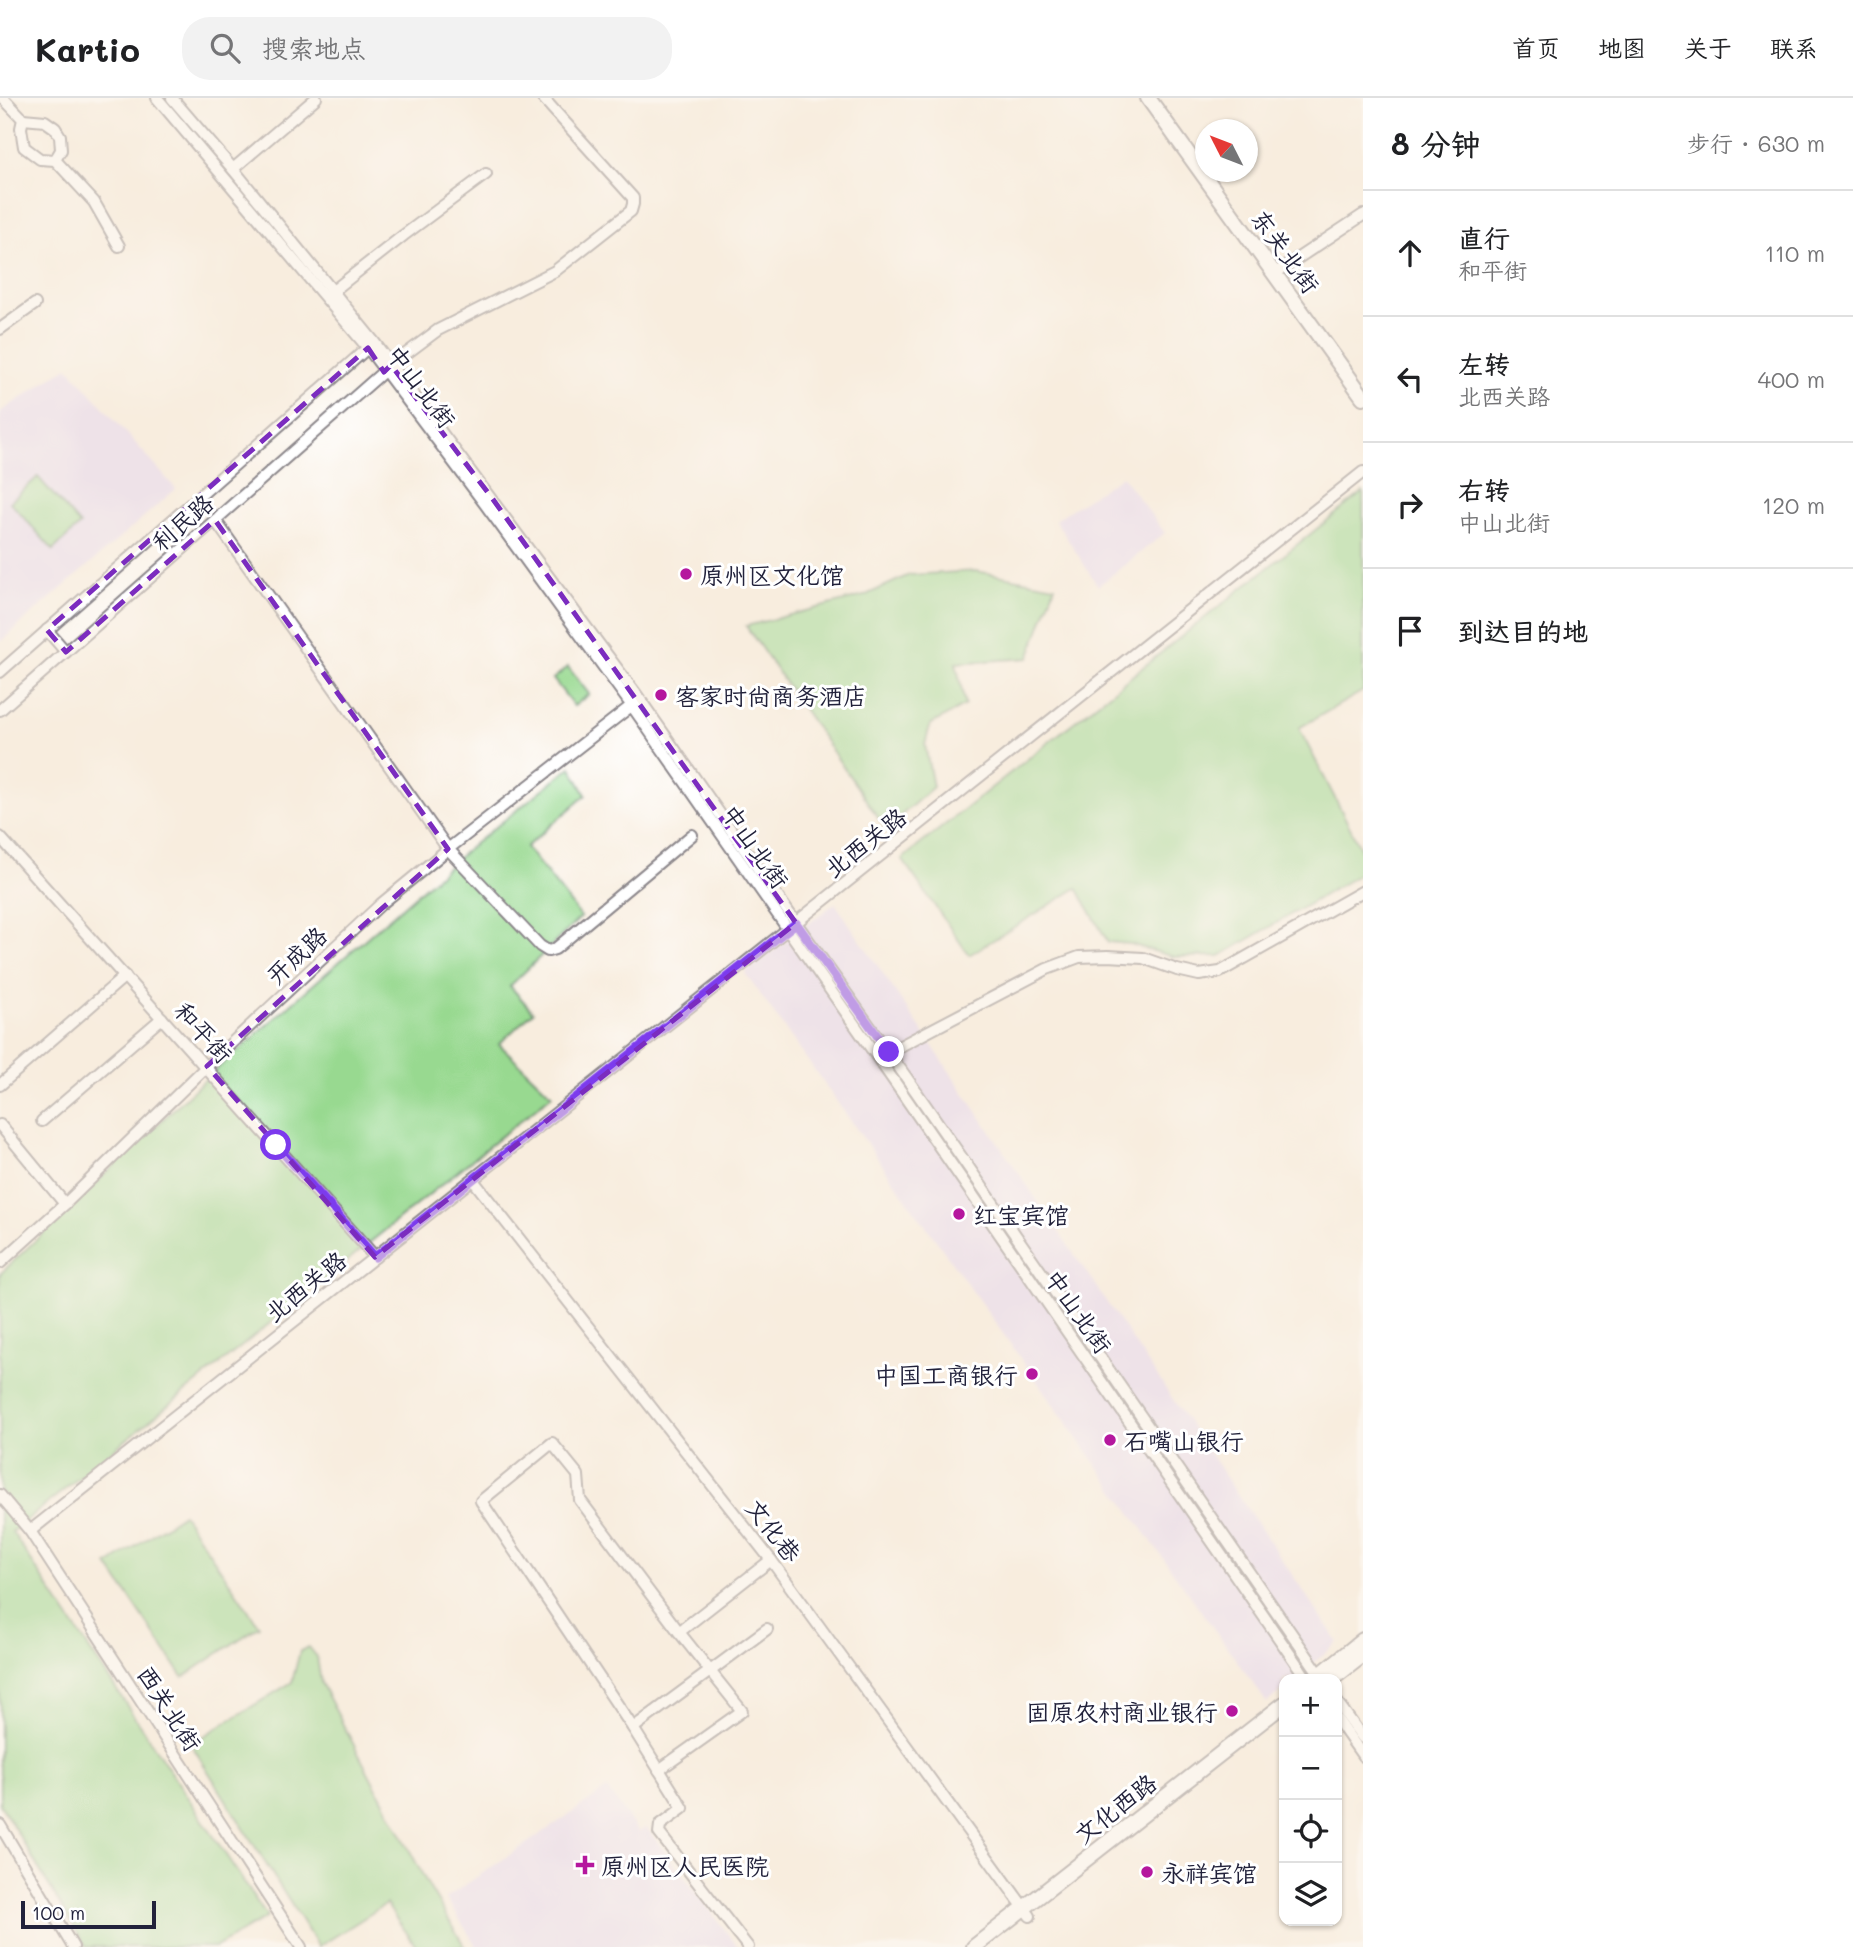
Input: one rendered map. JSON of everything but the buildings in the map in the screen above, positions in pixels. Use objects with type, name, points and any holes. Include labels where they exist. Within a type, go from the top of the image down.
[{"type":"main road","name":"东关北街","points":[[1148,98],[1363,380]]},
{"type":"main road","points":[[1160,98],[1195,147]]},
{"type":"main road","name":"东关北街","points":[[1220,182],[1363,397]]},
{"type":"main road","points":[[1325,1674],[1363,1640]]},
{"type":"main road","points":[[1327,1674],[1363,1655]]},
{"type":"main road","name":"文化西路","points":[[990,1947],[1027,1912],[1279,1708]]},
{"type":"main road","name":"文化西路","points":[[974,1947],[1027,1912],[1279,1720]]},
{"type":"street","points":[[3,98],[23,119],[45,121],[55,128],[60,136],[61,150],[55,160]]},
{"type":"street","name":"中山北街","points":[[157,98],[371,345]]},
{"type":"street","name":"中山北街","points":[[172,98],[333,291],[485,504],[635,703],[1317,1674]]},
{"type":"street","points":[[233,169],[316,98]]},
{"type":"street","name":"利民路","points":[[0,710],[388,368],[438,330],[555,271],[631,211],[633,198],[543,98]]},
{"type":"street","points":[[23,119],[21,128],[24,147],[40,159],[55,160],[94,202],[119,246]]},
{"type":"street","points":[[333,291],[486,174]]},
{"type":"street","points":[[1279,271],[1363,215]]},
{"type":"street","points":[[0,328],[35,304]]},
{"type":"street","name":"利民路","points":[[0,671],[371,345]]},
{"type":"street","name":"北西关路","points":[[30,1531],[1363,472]]},
{"type":"street","points":[[215,520],[448,849],[540,946],[548,951],[555,949],[692,835]]},
{"type":"street","points":[[47,630],[66,652]]},
{"type":"street","name":"开成路","points":[[0,1263],[65,1204],[206,1066],[382,904],[635,703]]},
{"type":"street","name":"和平街","points":[[0,837],[375,1257]]},
{"type":"street","points":[[889,1052],[1047,969],[1079,957],[1143,958],[1199,975],[1220,972],[1363,891]]},
{"type":"street","name":"中山北街","points":[[792,926],[889,1052],[1317,1674]]},
{"type":"street","points":[[0,1085],[125,976]]},
{"type":"street","points":[[42,1121],[162,1018]]},
{"type":"street","points":[[0,1125],[65,1204]]},
{"type":"street","name":"文化巷","points":[[473,1180],[771,1560],[1027,1912]]},
{"type":"street","points":[[659,1770],[742,1711],[580,1500],[578,1475],[552,1443],[481,1501],[634,1728],[659,1770],[683,1808],[660,1825],[659,1833],[748,1947]]},
{"type":"street","name":"西关北街","points":[[0,1495],[30,1531],[301,1947]]},
{"type":"street","points":[[679,1632],[771,1560]]},
{"type":"street","points":[[634,1728],[766,1629]]},
{"type":"street","points":[[1342,1709],[1363,1738]]},
{"type":"street","points":[[1342,1726],[1363,1756]]},
{"type":"street","points":[[0,1825],[73,1947]]},
{"type":"highlighted area","points":[[368,348],[384,372],[391,365],[492,498],[796,923],[375,1257],[207,1066],[448,849],[215,520],[66,652],[47,630]]},
{"type":"shaded area","points":[[68,367],[176,489],[0,642],[0,412]]},
{"type":"shaded area","points":[[1122,476],[1165,533],[1098,586],[1055,520]]},
{"type":"shaded area","points":[[835,903],[1338,1642],[1301,1674],[1279,1674],[1279,1692],[1267,1703],[745,973]]},
{"type":"shaded area","name":"原州区人民医院","points":[[607,1789],[639,1832],[646,1827],[738,1947],[477,1947],[446,1898]]},
{"type":"green space","points":[[38,477],[80,525],[53,550],[10,502]]},
{"type":"green space","points":[[1363,492],[1363,691],[1299,728],[1363,853],[1363,872],[1220,956],[1174,957],[1130,944],[1108,942],[1077,888],[969,955],[902,859]]},
{"type":"green space","points":[[976,571],[1055,586],[1029,658],[956,663],[965,705],[930,725],[925,745],[933,787],[886,829],[746,626],[864,596],[909,575]]},
{"type":"green space","points":[[568,667],[589,694],[574,706],[553,679]]},
{"type":"green space","points":[[571,767],[586,795],[526,847],[581,917],[510,986],[533,1012],[499,1044],[552,1095],[12,1532],[267,1917],[216,1947],[86,1947],[0,1804],[0,1274],[202,1082],[468,849]]},
{"type":"green space","points":[[183,1514],[259,1626],[183,1677],[108,1565]]},
{"type":"green space","points":[[309,1647],[317,1657],[321,1683],[429,1887],[465,1947],[417,1947],[386,1904],[318,1947],[191,1744],[292,1682],[300,1651]]},
{"type":"place","name":"原州区文化馆","points":[[686,574]]},
{"type":"place","name":"客家时尚商务酒店","points":[[661,695]]},
{"type":"place","name":"红宝宾馆","points":[[959,1214]]},
{"type":"place","name":"中国工商银行","points":[[1032,1374]]},
{"type":"place","name":"石嘴山银行","points":[[1110,1440]]},
{"type":"place","name":"固原农村商业银行","points":[[1232,1711]]},
{"type":"place","name":"原州区人民医院","points":[[585,1865]]},
{"type":"place","name":"永祥宾馆","points":[[1147,1872]]},
{"type":"route","points":[[276,1145],[375,1257],[796,923],[889,1052]]}]
